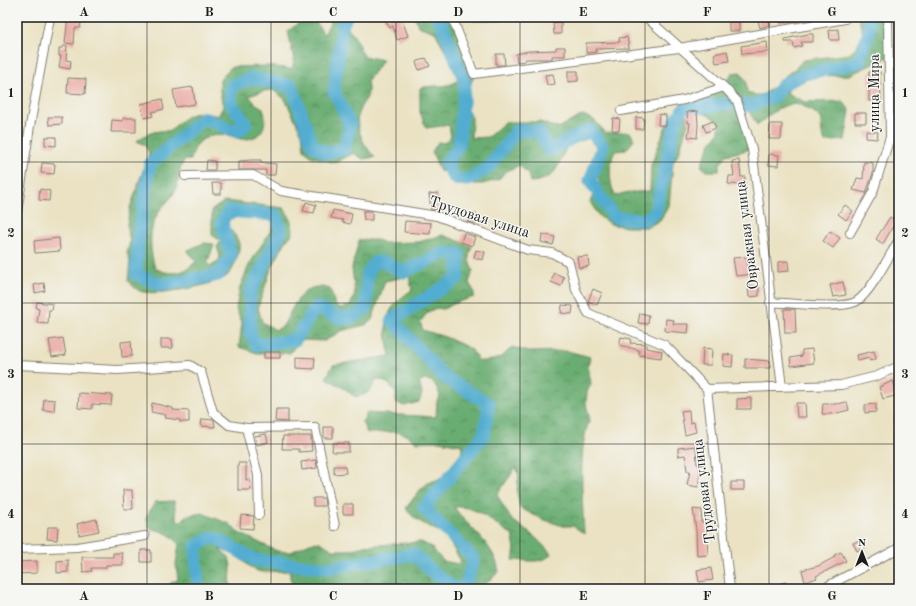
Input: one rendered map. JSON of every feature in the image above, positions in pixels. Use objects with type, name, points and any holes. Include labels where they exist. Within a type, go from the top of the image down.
[{"type":"street","points":[[17,212],[30,126],[50,17]]},
{"type":"street","points":[[503,17],[452,17],[474,74],[679,48],[844,19]]},
{"type":"street","name":"Овражная улица","points":[[646,17],[724,87],[737,101],[741,110],[752,148],[770,302],[782,387]]},
{"type":"street","name":"улица Мира","points":[[850,233],[873,192],[890,137],[888,17]]},
{"type":"street","points":[[621,111],[684,100],[724,87]]},
{"type":"street","points":[[890,137],[899,143]]},
{"type":"street","name":"Трудовая улица","points":[[185,176],[253,175],[281,191],[437,216],[528,250],[552,253],[569,262],[576,290],[588,313],[665,345],[707,389],[730,589]]},
{"type":"street","points":[[770,302],[844,306],[857,302],[870,287],[899,240]]},
{"type":"street","points":[[17,365],[118,370],[190,365],[201,372],[213,412],[229,425],[246,428],[315,428],[335,526]]},
{"type":"street","points":[[707,389],[842,385],[877,376],[899,366]]},
{"type":"street","points":[[246,428],[258,475],[259,514]]},
{"type":"street","points":[[17,549],[77,547],[145,536]]},
{"type":"street","points":[[822,589],[899,548]]},
{"type":"green space","points":[[333,17],[349,17],[348,28],[353,34],[364,56],[383,60],[367,81],[367,97],[360,109],[357,120],[359,132],[368,149],[375,157],[363,159],[354,153],[335,163],[310,156],[304,149],[302,134],[285,99],[273,90],[263,91],[249,96],[256,104],[263,108],[265,119],[263,129],[256,136],[251,138],[240,139],[220,134],[208,137],[203,139],[195,148],[191,160],[185,160],[180,169],[176,190],[161,209],[152,230],[151,245],[155,268],[160,271],[171,273],[187,269],[196,261],[189,254],[188,250],[204,243],[214,244],[207,264],[211,266],[218,262],[220,256],[217,247],[221,241],[212,235],[212,210],[225,201],[284,208],[292,221],[293,233],[286,241],[271,269],[258,307],[262,322],[276,330],[283,326],[295,303],[300,297],[312,288],[320,287],[330,289],[337,306],[340,308],[350,306],[355,294],[352,268],[359,240],[377,240],[384,243],[419,242],[443,235],[472,246],[469,258],[473,270],[469,283],[474,291],[474,297],[443,309],[436,308],[428,312],[420,322],[423,330],[448,338],[471,349],[479,361],[497,358],[512,347],[528,352],[568,351],[590,357],[588,365],[591,384],[587,392],[586,404],[590,420],[583,444],[582,459],[584,534],[574,526],[563,526],[542,519],[520,508],[517,492],[519,475],[516,467],[497,495],[511,519],[536,538],[551,553],[548,557],[540,560],[513,560],[515,549],[512,534],[477,512],[463,507],[454,507],[487,545],[496,562],[499,572],[479,589],[414,589],[397,582],[398,589],[294,589],[290,578],[290,571],[261,572],[253,569],[233,553],[219,549],[229,557],[231,566],[230,589],[165,589],[172,582],[178,580],[176,564],[179,544],[166,533],[159,530],[150,529],[146,518],[155,502],[174,501],[177,521],[182,521],[186,516],[202,513],[230,524],[237,532],[277,551],[291,552],[310,543],[320,542],[333,550],[349,550],[364,546],[421,542],[431,547],[443,561],[458,564],[461,561],[445,537],[414,518],[406,508],[420,490],[428,483],[442,478],[454,464],[461,459],[462,445],[440,441],[415,442],[410,437],[399,432],[367,433],[362,422],[367,413],[436,417],[437,401],[440,396],[435,385],[427,380],[419,382],[422,393],[419,402],[404,406],[396,402],[396,393],[385,382],[376,380],[368,392],[355,397],[347,390],[326,378],[333,365],[390,356],[386,335],[388,318],[390,311],[395,304],[412,290],[409,276],[385,281],[372,320],[365,325],[341,331],[325,341],[300,340],[290,353],[257,353],[239,347],[242,323],[236,309],[240,287],[249,265],[271,230],[274,218],[246,216],[229,219],[226,225],[236,237],[239,249],[232,271],[221,279],[185,289],[158,292],[140,291],[128,281],[130,261],[127,253],[130,242],[127,224],[130,208],[149,153],[145,145],[137,141],[152,133],[170,131],[181,120],[191,114],[203,113],[218,116],[223,107],[220,92],[220,80],[231,67],[268,66],[292,69],[294,60],[288,31],[299,23],[310,19],[316,22],[324,35]]},
{"type":"green space","points":[[415,17],[452,17],[474,74],[467,97],[468,111],[472,117],[471,138],[488,137],[505,122],[540,122],[558,128],[583,115],[594,120],[606,133],[630,132],[634,140],[626,150],[615,151],[611,162],[611,185],[615,196],[624,193],[650,191],[651,165],[666,126],[680,106],[693,102],[700,95],[724,87],[732,73],[740,72],[746,81],[747,92],[753,95],[763,94],[772,88],[803,60],[849,54],[855,49],[863,34],[858,17],[888,17],[888,57],[849,75],[802,78],[790,86],[787,93],[805,102],[843,101],[850,111],[845,140],[825,142],[822,134],[821,118],[811,110],[795,104],[780,108],[757,125],[741,97],[737,101],[752,149],[726,155],[720,164],[719,171],[707,171],[701,166],[710,144],[718,134],[720,124],[705,114],[687,112],[688,123],[679,153],[673,162],[669,206],[660,220],[648,227],[626,227],[610,224],[599,216],[590,202],[600,179],[588,172],[597,145],[589,138],[567,146],[555,171],[551,175],[539,181],[530,182],[528,174],[520,165],[505,172],[499,179],[483,184],[460,184],[457,175],[440,171],[432,152],[438,142],[444,143],[451,137],[449,125],[426,128],[420,112],[420,88],[450,84],[458,80],[456,70],[435,32],[418,26]]},
{"type":"building","points":[[68,17],[82,18],[80,28],[75,28],[74,44],[65,43]]},
{"type":"building","points":[[383,17],[399,17],[408,36],[397,40],[393,26],[390,28]]},
{"type":"building","points":[[757,17],[768,17],[770,25],[760,28]]},
{"type":"building","points":[[780,17],[797,17],[797,21],[780,23]]},
{"type":"building","points":[[729,21],[739,21],[739,31],[729,31]]},
{"type":"building","points":[[561,22],[561,34],[554,34],[553,23]]},
{"type":"building","points":[[838,29],[839,40],[830,40],[829,30]]},
{"type":"building","points":[[813,34],[813,42],[801,42],[802,46],[794,48],[793,42],[785,42],[785,39]]},
{"type":"building","points":[[627,37],[629,48],[596,49],[596,52],[586,53],[586,43],[620,42],[619,38]]},
{"type":"building","points":[[767,42],[768,52],[742,54],[741,46]]},
{"type":"building","points":[[63,46],[67,46],[66,60],[71,61],[70,69],[59,67],[61,56],[59,56],[59,48],[62,48]]},
{"type":"building","points":[[556,47],[565,47],[565,56],[552,56],[552,59],[525,59],[525,61],[517,62],[516,54],[529,51],[556,50]]},
{"type":"building","points":[[727,51],[729,61],[716,63],[714,54]]},
{"type":"building","points":[[496,54],[504,54],[505,65],[496,65]]},
{"type":"building","points":[[426,58],[430,66],[419,70],[416,62]]},
{"type":"building","points":[[568,71],[578,71],[578,81],[568,82]]},
{"type":"building","points":[[869,72],[880,72],[881,100],[869,101]]},
{"type":"building","points":[[553,74],[555,84],[547,85],[545,75]]},
{"type":"building","points":[[68,78],[86,79],[85,94],[67,93]]},
{"type":"building","points":[[193,87],[195,104],[176,107],[173,90]]},
{"type":"building","points":[[162,99],[164,109],[152,112],[153,116],[144,118],[141,104]]},
{"type":"building","points":[[697,111],[697,138],[688,137],[690,123],[688,123],[687,112]]},
{"type":"building","points":[[855,113],[866,113],[866,123],[855,123]]},
{"type":"building","points":[[659,114],[666,115],[666,126],[658,125]]},
{"type":"building","points":[[48,117],[62,117],[62,124],[49,125]]},
{"type":"building","points":[[636,117],[644,118],[643,129],[636,129]]},
{"type":"building","points":[[123,118],[136,118],[136,132],[111,132],[112,120],[123,121]]},
{"type":"building","points":[[613,118],[620,119],[619,131],[612,130]]},
{"type":"building","points":[[713,121],[716,128],[706,132],[703,125]]},
{"type":"building","points":[[770,124],[782,124],[781,139],[769,139]]},
{"type":"building","points":[[866,131],[878,132],[877,139],[866,138]]},
{"type":"building","points":[[45,137],[56,137],[56,146],[45,145]]},
{"type":"building","points":[[769,154],[779,155],[778,166],[768,165]]},
{"type":"building","points":[[207,160],[215,161],[215,170],[206,170]]},
{"type":"building","points":[[261,160],[261,163],[276,164],[275,175],[266,175],[266,170],[239,170],[239,161]]},
{"type":"building","points":[[739,160],[741,177],[745,177],[745,185],[728,184],[729,176],[734,176],[732,161]]},
{"type":"building","points":[[864,162],[873,163],[873,173],[866,193],[853,190],[857,178],[863,179]]},
{"type":"building","points":[[42,163],[55,164],[54,174],[41,173]]},
{"type":"building","points":[[212,183],[221,183],[221,194],[213,194]]},
{"type":"building","points":[[40,189],[50,191],[49,201],[39,200]]},
{"type":"building","points":[[438,193],[440,209],[431,210],[429,194]]},
{"type":"building","points":[[306,202],[316,205],[314,213],[303,211]]},
{"type":"building","points":[[845,205],[853,211],[846,220],[838,214]]},
{"type":"building","points":[[333,210],[352,214],[350,224],[342,222],[343,220],[331,218]]},
{"type":"building","points":[[363,211],[372,211],[372,220],[364,220]]},
{"type":"building","points":[[469,213],[477,214],[476,224],[468,222]]},
{"type":"building","points":[[890,217],[896,221],[883,244],[876,239]]},
{"type":"building","points":[[405,221],[431,223],[430,234],[404,232]]},
{"type":"building","points":[[830,231],[840,238],[833,248],[823,241]]},
{"type":"building","points":[[464,233],[475,237],[472,246],[461,242]]},
{"type":"building","points":[[542,234],[555,237],[553,245],[541,242]]},
{"type":"building","points":[[59,238],[60,251],[35,253],[34,241]]},
{"type":"building","points":[[476,250],[485,252],[483,260],[474,258]]},
{"type":"building","points":[[588,256],[589,266],[579,268],[577,257]]},
{"type":"building","points":[[746,257],[747,266],[752,265],[754,274],[736,276],[733,258]]},
{"type":"building","points":[[788,261],[789,271],[778,272],[778,262]]},
{"type":"building","points":[[554,273],[564,277],[561,286],[551,282]]},
{"type":"building","points":[[843,282],[846,295],[833,297],[830,285]]},
{"type":"building","points":[[44,283],[45,291],[35,293],[34,285]]},
{"type":"building","points":[[748,286],[759,286],[759,296],[749,297]]},
{"type":"building","points":[[593,289],[602,293],[597,305],[588,301]]},
{"type":"building","points":[[37,302],[53,304],[52,310],[49,310],[48,324],[37,323],[39,309],[36,308]]},
{"type":"building","points":[[562,305],[573,306],[572,314],[561,313]]},
{"type":"building","points":[[784,309],[795,309],[796,333],[785,333]]},
{"type":"building","points":[[640,313],[649,315],[648,324],[638,323]]},
{"type":"building","points":[[666,319],[674,320],[673,324],[689,324],[688,333],[665,331]]},
{"type":"building","points":[[621,337],[631,339],[630,343],[646,344],[646,348],[662,351],[661,358],[639,355],[639,350],[619,345]]},
{"type":"building","points":[[63,338],[66,355],[52,357],[49,340]]},
{"type":"building","points":[[161,339],[172,339],[173,348],[161,348]]},
{"type":"building","points":[[131,341],[132,356],[122,357],[121,342]]},
{"type":"building","points":[[703,348],[712,349],[711,365],[702,365]]},
{"type":"building","points":[[812,349],[814,363],[791,366],[790,358],[802,356],[802,350]]},
{"type":"building","points":[[874,351],[876,359],[870,361],[869,358],[858,361],[857,355]]},
{"type":"building","points":[[264,352],[280,352],[280,358],[264,358]]},
{"type":"building","points":[[724,354],[733,355],[732,367],[723,366]]},
{"type":"building","points":[[297,357],[315,358],[314,369],[297,368]]},
{"type":"building","points":[[745,359],[770,361],[770,368],[745,368]]},
{"type":"building","points":[[893,381],[898,395],[883,399],[879,387]]},
{"type":"building","points":[[79,393],[112,395],[111,405],[92,404],[92,409],[78,408]]},
{"type":"building","points":[[751,398],[751,409],[737,409],[737,399]]},
{"type":"building","points":[[44,399],[55,400],[54,411],[43,410]]},
{"type":"building","points":[[847,402],[849,410],[833,414],[822,414],[823,404]]},
{"type":"building","points":[[152,403],[173,408],[173,410],[189,411],[189,422],[180,422],[180,420],[165,418],[166,415],[151,412]]},
{"type":"building","points":[[796,403],[805,403],[806,417],[797,417]]},
{"type":"building","points":[[876,404],[876,412],[865,413],[865,405]]},
{"type":"building","points":[[276,409],[288,409],[288,422],[275,421]]},
{"type":"building","points":[[689,410],[690,423],[694,422],[696,432],[685,435],[681,411]]},
{"type":"building","points":[[202,419],[214,420],[215,427],[201,426]]},
{"type":"building","points":[[324,427],[333,427],[333,438],[324,438]]},
{"type":"building","points":[[266,434],[268,442],[257,445],[255,436]]},
{"type":"building","points":[[283,436],[311,436],[312,451],[299,452],[299,449],[282,449]]},
{"type":"building","points":[[333,443],[349,443],[349,452],[332,451]]},
{"type":"building","points":[[696,446],[697,464],[699,464],[700,472],[698,487],[687,485],[690,471],[687,471],[685,455],[678,456],[678,448]]},
{"type":"building","points":[[316,460],[317,468],[302,470],[301,462]]},
{"type":"building","points":[[238,463],[246,463],[246,480],[250,479],[251,490],[238,490]]},
{"type":"building","points":[[334,466],[345,466],[346,473],[334,474]]},
{"type":"building","points":[[731,482],[744,482],[744,490],[731,490]]},
{"type":"building","points":[[123,490],[132,490],[133,509],[124,509]]},
{"type":"building","points":[[313,498],[324,498],[325,506],[313,506]]},
{"type":"building","points":[[343,504],[353,504],[353,514],[343,514]]},
{"type":"building","points":[[693,509],[702,510],[701,522],[706,522],[708,555],[697,556],[696,530]]},
{"type":"building","points":[[241,515],[254,516],[253,529],[240,528]]},
{"type":"building","points":[[96,519],[99,531],[79,535],[77,524]]},
{"type":"building","points":[[48,527],[58,527],[57,540],[47,539]]},
{"type":"building","points":[[863,539],[866,547],[857,551],[853,543]]},
{"type":"building","points":[[141,550],[151,550],[151,562],[141,562]]},
{"type":"building","points":[[841,552],[846,561],[816,576],[817,578],[805,582],[802,570],[818,566]]},
{"type":"building","points":[[113,553],[122,553],[123,565],[106,565],[106,568],[91,568],[92,571],[83,572],[82,557],[113,557]]},
{"type":"building","points":[[68,560],[68,572],[57,573],[57,561]]},
{"type":"building","points":[[37,561],[37,573],[17,574],[17,562]]},
{"type":"building","points":[[711,568],[713,580],[699,582],[697,570]]},
{"type":"building","points":[[786,582],[788,589],[766,589],[766,587]]},
{"type":"waterway","points":[[346,17],[342,26],[334,91],[350,125],[344,149],[325,153],[312,144],[292,86],[251,78],[231,86],[231,103],[246,124],[238,132],[204,118],[150,164],[139,232],[136,274],[161,285],[218,275],[231,256],[222,222],[228,211],[276,215],[281,231],[250,292],[250,332],[257,345],[295,340],[316,307],[342,318],[353,317],[359,314],[366,308],[367,274],[375,262],[384,262],[403,272],[444,253],[459,254],[458,278],[392,320],[444,377],[489,404],[484,435],[424,508],[474,559],[464,589]]},
{"type":"waterway","points":[[437,17],[441,22],[465,82],[459,145],[446,164],[455,179],[468,180],[488,168],[517,130],[539,132],[549,150],[589,130],[603,146],[590,181],[614,217],[643,220],[655,213],[676,120],[684,109],[734,103],[749,106],[773,97],[784,84],[805,74],[859,62],[869,31],[869,17]]},
{"type":"waterway","points":[[198,589],[196,546],[213,537],[255,560],[327,568],[414,554],[431,571],[455,589]]}]
